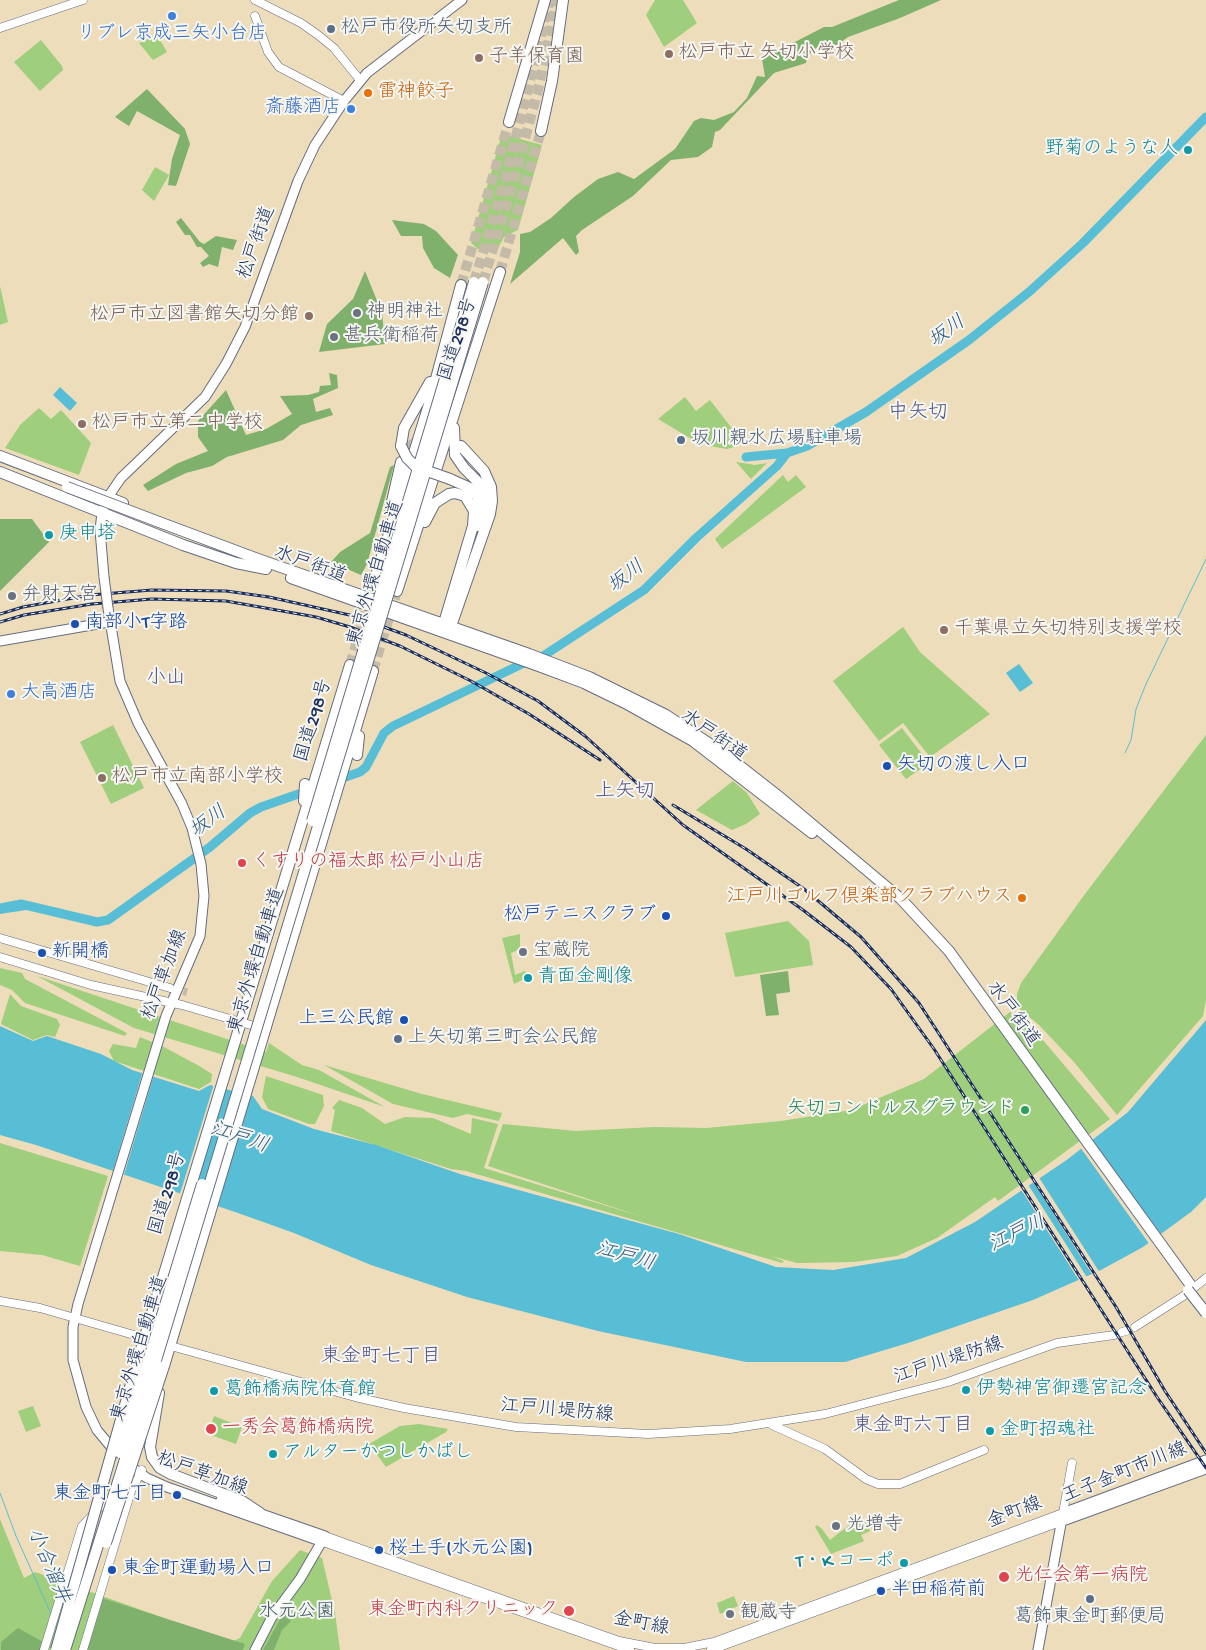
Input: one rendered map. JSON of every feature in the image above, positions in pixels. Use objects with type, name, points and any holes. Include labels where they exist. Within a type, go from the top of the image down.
[{"type":"highway","points":[[508,122],[545,0]]},
{"type":"highway","points":[[541,131],[552,81],[563,0]]},
{"type":"highway","name":"国道298号","points":[[397,591],[500,272]]},
{"type":"highway","name":"東京外環自動車道","points":[[61,1650],[479,282],[154,1368],[65,1650]]},
{"type":"highway","name":"国道298号","points":[[374,582],[426,400],[460,290]]},
{"type":"highway","points":[[426,400],[404,428],[401,446],[406,458],[416,467],[470,488],[477,496],[481,506],[480,523],[461,568]]},
{"type":"highway","points":[[457,410],[454,451],[460,464],[483,489],[488,504],[487,520]]},
{"type":"highway","points":[[447,627],[487,520],[492,501],[488,479],[479,465],[461,446]]},
{"type":"highway","points":[[0,456],[243,550],[258,559]]},
{"type":"highway","name":"水戸街道","points":[[0,462],[266,569],[447,627]]},
{"type":"highway","points":[[379,565],[402,462]]},
{"type":"highway","name":"水戸街道","points":[[0,468],[66,490]]},
{"type":"highway","points":[[0,472],[102,513],[236,563],[266,569]]},
{"type":"highway","points":[[405,569],[431,508],[444,496],[455,493],[469,500],[474,516],[447,627]]},
{"type":"highway","name":"水戸街道","points":[[158,525],[447,627],[631,696],[683,726],[730,758],[838,849],[922,927],[986,1004],[1206,1313]]},
{"type":"highway","name":"国道298号","points":[[56,1650],[144,1338],[279,898],[306,803],[310,779],[322,758],[350,665]]},
{"type":"highway","points":[[72,1650],[171,1346],[173,1333],[373,671]]},
{"type":"highway","points":[[345,767],[356,758],[360,736],[358,723]]},
{"type":"highway","name":"水戸街道","points":[[1190,1288],[1206,1304]]},
{"type":"highway","points":[[161,1378],[150,1441],[152,1457],[165,1472],[233,1498],[260,1513]]},
{"type":"main road","points":[[0,28],[83,0]]},
{"type":"main road","points":[[255,0],[301,23],[318,35],[334,48],[360,80]]},
{"type":"main road","name":"松戸街道","points":[[104,577],[100,530],[102,513],[108,497],[121,478],[205,397],[226,364],[245,327],[303,168],[315,145],[360,80],[462,0]]},
{"type":"main road","points":[[255,16],[268,52],[279,67],[344,101]]},
{"type":"main road","name":"松戸草加線","points":[[104,577],[117,668],[125,697],[182,804],[200,859],[204,896],[202,927],[196,949],[170,1002],[78,1304],[73,1360],[92,1423],[102,1438],[120,1457],[141,1472],[167,1487],[324,1539]]},
{"type":"main road","points":[[0,641],[109,622]]},
{"type":"main road","points":[[0,938],[170,988]]},
{"type":"main road","points":[[0,957],[91,985],[170,1002],[240,1022],[267,1024]]},
{"type":"main road","points":[[1135,1327],[1185,1295],[1206,1278]]},
{"type":"main road","name":"江戸川堤防線","points":[[0,1301],[76,1317],[171,1346],[374,1402],[516,1427],[648,1434],[767,1424],[825,1414],[894,1397],[967,1375],[1057,1343],[1120,1333]]},
{"type":"main road","points":[[767,1424],[778,1426],[816,1444],[866,1479],[878,1484],[900,1484],[984,1450]]},
{"type":"main road","name":"王子金町市川線","points":[[1061,1518],[1206,1460]]},
{"type":"main road","points":[[1061,1518],[1072,1463]]},
{"type":"main road","name":"王子金町市川線","points":[[1061,1518],[1206,1468]]},
{"type":"main road","points":[[83,1650],[133,1486],[141,1472]]},
{"type":"main road","name":"松戸草加線","points":[[141,1472],[168,1483],[260,1513],[324,1539]]},
{"type":"main road","points":[[44,1650],[77,1538],[85,1520],[102,1505],[133,1486]]},
{"type":"main road","name":"王子金町市川線","points":[[1038,1650],[1061,1518]]},
{"type":"main road","name":"金町線","points":[[324,1539],[619,1641],[642,1648],[675,1649],[714,1642],[1061,1518]]},
{"type":"main road","name":"金町線","points":[[710,1650],[1061,1518]]},
{"type":"main road","points":[[255,1650],[272,1617],[324,1539]]},
{"type":"main road","name":"金町線","points":[[324,1539],[630,1650]]},
{"type":"green space","points":[[655,0],[683,0],[697,23],[664,47],[646,15]]},
{"type":"green space","points":[[899,0],[941,0],[900,18],[848,37],[830,50],[822,43],[807,56],[806,63],[774,73],[720,130],[715,132],[712,147],[698,157],[671,160],[633,196],[582,230],[576,236],[579,252],[576,255],[563,238],[510,284],[520,252],[520,234],[530,232],[551,218],[598,179],[618,172],[634,179],[675,149],[694,121],[701,118],[714,120],[734,112],[747,98],[757,76],[765,77],[762,59],[824,27],[832,27]]},
{"type":"green space","points":[[157,35],[167,52],[153,60],[139,43]]},
{"type":"green space","points":[[41,40],[62,66],[63,70],[40,91],[14,62]]},
{"type":"green space","points":[[147,89],[185,129],[190,144],[176,186],[168,185],[172,159],[180,135],[137,111],[129,126],[115,117]]},
{"type":"green space","points":[[502,134],[542,145],[518,230],[504,237],[498,248],[478,249],[471,243]]},
{"type":"green space","points":[[155,167],[169,175],[154,201],[142,190]]},
{"type":"green space","points":[[181,218],[200,242],[204,244],[216,236],[237,240],[233,250],[222,247],[218,267],[209,264],[203,267],[200,263],[209,256],[201,247],[197,247],[190,235],[185,235],[176,222]]},
{"type":"green space","points":[[392,220],[424,224],[436,231],[458,255],[450,278],[434,268],[423,248],[422,236],[401,236]]},
{"type":"green space","points":[[365,271],[382,313],[385,344],[319,352],[327,324],[353,299]]},
{"type":"green space","points":[[0,286],[8,322],[0,325]]},
{"type":"green space","points":[[329,373],[337,375],[338,388],[313,399],[316,412],[330,408],[333,415],[301,425],[283,440],[227,457],[212,466],[186,473],[148,491],[143,485],[176,464],[208,451],[198,437],[198,421],[226,390],[246,435],[266,429],[292,414],[280,396],[308,395],[319,392],[320,386],[331,385]]},
{"type":"green space","points":[[685,397],[696,411],[710,400],[744,444],[727,449],[710,446],[693,440],[658,419]]},
{"type":"green space","points":[[39,408],[51,419],[61,410],[91,443],[79,475],[5,448],[20,425]]},
{"type":"green space","points":[[736,462],[755,465],[767,463],[751,479]]},
{"type":"green space","points":[[394,465],[367,564],[361,575],[331,562],[340,552],[370,533],[390,467]]},
{"type":"green space","points":[[783,475],[788,482],[796,475],[806,487],[722,549],[715,539]]},
{"type":"green space","points":[[0,519],[32,519],[49,542],[0,591]]},
{"type":"green space","points":[[903,627],[920,652],[990,714],[930,757],[903,723],[879,741],[833,681]]},
{"type":"green space","points":[[113,725],[144,788],[111,804],[80,742]]},
{"type":"green space","points":[[902,728],[929,763],[906,779],[879,745]]},
{"type":"green space","points":[[1206,735],[1206,1000],[1203,1016],[1117,1115],[1074,1062],[1038,1024],[1017,1007],[1017,994],[1021,983],[1085,894]]},
{"type":"green space","points":[[733,781],[747,793],[760,814],[746,824],[732,830],[696,810]]},
{"type":"green space","points":[[788,921],[809,941],[813,965],[735,977],[725,933]]},
{"type":"green space","points":[[520,934],[520,949],[511,953],[515,975],[525,971],[527,974],[526,978],[514,984],[502,938]]},
{"type":"green space","points":[[0,968],[22,973],[25,979],[127,1033],[125,1036],[25,1003],[12,990],[0,985]]},
{"type":"green space","points":[[788,971],[790,992],[776,994],[779,1015],[766,1016],[760,975]]},
{"type":"green space","points":[[37,976],[266,1052],[269,1043],[302,1065],[319,1070],[385,1107],[297,1077],[134,1028]]},
{"type":"green space","points":[[10,994],[21,1006],[57,1019],[60,1025],[55,1037],[47,1035],[33,1040],[1,1024]]},
{"type":"green space","points":[[1010,1012],[1036,1032],[1110,1119],[998,1201],[995,1197],[937,1238],[897,1256],[854,1262],[797,1263],[771,1256],[784,1261],[782,1263],[466,1171],[451,1169],[331,1131],[335,1110],[332,1108],[339,1100],[362,1108],[385,1124],[405,1117],[433,1118],[471,1134],[472,1118],[498,1124],[484,1168],[646,1218],[488,1166],[503,1124],[576,1131],[655,1127],[706,1128],[781,1121],[851,1110],[924,1079]]},
{"type":"green space","points":[[140,1037],[164,1047],[201,1067],[212,1074],[211,1082],[199,1089],[114,1061],[109,1051],[113,1044],[136,1048]]},
{"type":"green space","points":[[324,1065],[422,1094],[502,1113],[499,1121],[467,1114],[453,1118],[393,1104]]},
{"type":"green space","points":[[266,1076],[323,1095],[324,1106],[315,1124],[309,1124],[268,1109],[262,1097]]},
{"type":"green space","points":[[0,1143],[108,1176],[80,1266],[42,1255],[0,1251]]},
{"type":"green space","points":[[33,1406],[41,1426],[26,1432],[18,1411]]},
{"type":"green space","points":[[214,1416],[242,1427],[236,1444],[208,1434]]},
{"type":"green space","points":[[419,1424],[448,1429],[446,1432],[386,1467],[369,1444],[400,1426]]},
{"type":"green space","points":[[858,1518],[860,1524],[865,1522],[870,1531],[861,1535],[864,1541],[831,1554],[815,1527],[817,1525],[822,1529],[830,1540]]},
{"type":"green space","name":"水元公園","points":[[0,1519],[24,1578],[35,1572],[231,1642],[240,1638],[272,1581],[300,1550],[322,1558],[335,1613],[340,1650],[0,1650]]},
{"type":"green space","points":[[734,1596],[738,1606],[720,1614],[717,1603]]},
{"type":"green space","points":[[102,1598],[245,1644],[243,1650],[85,1650]]},
{"type":"green space","points":[[283,1614],[291,1621],[282,1630],[274,1650],[263,1650]]},
{"type":"green space","points":[[18,1628],[45,1643],[43,1650],[1,1650],[1,1642]]},
{"type":"water","points":[[60,387],[77,403],[70,411],[53,395]]},
{"type":"water","points":[[1019,664],[1033,683],[1020,692],[1006,673]]},
{"type":"water","points":[[20,902],[26,910],[0,914],[0,905]]},
{"type":"water","name":"江戸川","points":[[1206,1020],[1206,1197],[1191,1212],[1143,1247],[1101,1270],[1033,1300],[908,1343],[845,1362],[746,1362],[598,1331],[467,1297],[371,1265],[294,1233],[238,1213],[36,1145],[0,1135],[0,1026],[33,1041],[47,1036],[101,1054],[132,1070],[199,1091],[210,1085],[253,1096],[262,1109],[314,1129],[376,1145],[460,1174],[679,1234],[776,1267],[833,1270],[906,1258],[975,1222],[1068,1159],[1128,1112]]},
{"type":"pier","points":[[143,1071],[154,1074],[123,1178],[112,1174]]},
{"type":"pier","points":[[214,1084],[226,1087],[192,1201],[179,1197]]},
{"type":"pier","points":[[1090,1138],[1161,1237],[1150,1245],[1080,1147]]},
{"type":"pier","points":[[1038,1176],[1100,1273],[1093,1276],[1032,1180]]},
{"type":"pier","points":[[1027,1183],[1088,1279],[1080,1282],[1020,1188]]},
{"type":"waterway","name":"坂川","points":[[746,457],[787,453],[807,446],[866,412],[969,340],[1029,292],[1083,243],[1206,117]]},
{"type":"waterway","name":"坂川","points":[[337,780],[360,772],[366,767],[384,733],[393,726],[524,663],[537,660],[644,590],[696,538],[777,466],[787,453]]},
{"type":"waterway","points":[[1125,753],[1131,740],[1136,709],[1146,684],[1206,559]]},
{"type":"waterway","name":"坂川","points":[[0,908],[21,904],[97,922],[108,920],[210,847],[250,813],[261,807],[310,790]]},
{"type":"waterway","name":"小合溜井","points":[[0,1493],[16,1536],[52,1616]]},
{"type":"tunnel","points":[[474,282],[505,180],[550,0]]},
{"type":"tunnel","points":[[483,282],[514,180],[538,90],[557,0]]},
{"type":"tunnel","points":[[461,285],[509,122]]},
{"type":"tunnel","points":[[500,272],[541,131]]},
{"type":"tunnel","points":[[402,461],[411,445],[422,437]]},
{"type":"tunnel","points":[[350,665],[374,582]]},
{"type":"tunnel","points":[[373,671],[397,591]]},
{"type":"tunnel","points":[[172,988],[187,992]]},
{"type":"railway","points":[[0,614],[23,607],[90,595],[152,590],[226,591],[269,597],[354,616],[406,635],[486,673],[538,701],[585,736],[683,825],[803,910],[851,947],[891,989],[934,1049],[1157,1397],[1206,1468]]},
{"type":"railway","points":[[0,622],[24,615],[92,604],[152,599],[226,601],[316,617],[350,627],[400,646],[471,681],[529,714],[600,760]]},
{"type":"railway","points":[[673,805],[746,849],[804,889],[861,937],[919,1003],[1116,1307],[1165,1391],[1206,1453]]},
{"type":"place","name":"リブレ京成三矢小台店","points":[[172,16]]},
{"type":"place","name":"松戸市役所矢切支所","points":[[331,29]]},
{"type":"place","name":"松戸市立 矢切小学校","points":[[669,54]]},
{"type":"place","name":"子羊保育園","points":[[479,58]]},
{"type":"place","name":"雷神餃子","points":[[368,93]]},
{"type":"place","name":"斎藤酒店","points":[[351,109]]},
{"type":"place","name":"野菊のような人","points":[[1188,150]]},
{"type":"place","name":"神明神社","points":[[357,313]]},
{"type":"place","name":"松戸市立図書館矢切分館","points":[[309,316]]},
{"type":"place","name":"甚兵衛稲荷","points":[[334,337]]},
{"type":"place","name":"松戸市立第二中学校","points":[[82,424]]},
{"type":"place","name":"坂川親水広場駐車場","points":[[681,440]]},
{"type":"place","name":"庚申塔","points":[[49,535]]},
{"type":"place","name":"弁財天宮","points":[[12,596]]},
{"type":"place","name":"南部小T字路","points":[[75,624]]},
{"type":"place","name":"千葉県立矢切特別支援学校","points":[[944,630]]},
{"type":"place","name":"大高酒店","points":[[11,694]]},
{"type":"place","name":"矢切の渡し入口","points":[[887,766]]},
{"type":"place","name":"松戸市立南部小学校","points":[[102,778]]},
{"type":"place","name":"くすりの福太郎 松戸小山店","points":[[242,863]]},
{"type":"place","name":"江戸川ゴルフ倶楽部クラブハウス","points":[[1022,898]]},
{"type":"place","name":"松戸テニスクラブ","points":[[666,916]]},
{"type":"place","name":"宝蔵院","points":[[523,952]]},
{"type":"place","name":"新開橋","points":[[42,953]]},
{"type":"place","name":"青面金剛像","points":[[528,978]]},
{"type":"place","name":"上三公民館","points":[[404,1020]]},
{"type":"place","name":"上矢切第三町会公民館","points":[[398,1039]]},
{"type":"place","name":"矢切コンドルスグラウンド","points":[[1025,1110]]},
{"type":"place","name":"伊勢神宮御遷宮記念","points":[[966,1390]]},
{"type":"place","name":"葛飾橋病院体育館","points":[[214,1391]]},
{"type":"place","name":"一秀会葛飾橋病院","points":[[211,1429]]},
{"type":"place","name":"金町招魂社","points":[[990,1431]]},
{"type":"place","name":"アルターかつしかばし","points":[[273,1454]]},
{"type":"place","name":"東金町七丁目","points":[[177,1495]]},
{"type":"place","name":"光増寺","points":[[836,1526]]},
{"type":"place","name":"桜土手(水元公園)","points":[[379,1550]]},
{"type":"place","name":"T・K コーポ","points":[[904,1563]]},
{"type":"place","name":"東金町運動場入口","points":[[112,1570]]},
{"type":"place","name":"光仁会第一病院","points":[[1004,1577]]},
{"type":"place","name":"半田稲荷前","points":[[881,1591]]},
{"type":"place","name":"葛飾東金町郵便局","points":[[1090,1599]]},
{"type":"place","name":"東金町内科クリニック","points":[[569,1611]]},
{"type":"place","name":"観蔵寺","points":[[730,1614]]},
{"type":"district","name":"中矢切","points":[[918,414]]},
{"type":"district","name":"小山","points":[[166,680]]},
{"type":"district","name":"上矢切","points":[[625,793]]},
{"type":"district","name":"東金町七丁目","points":[[381,1358]]},
{"type":"district","name":"東金町六丁目","points":[[913,1427]]}]
